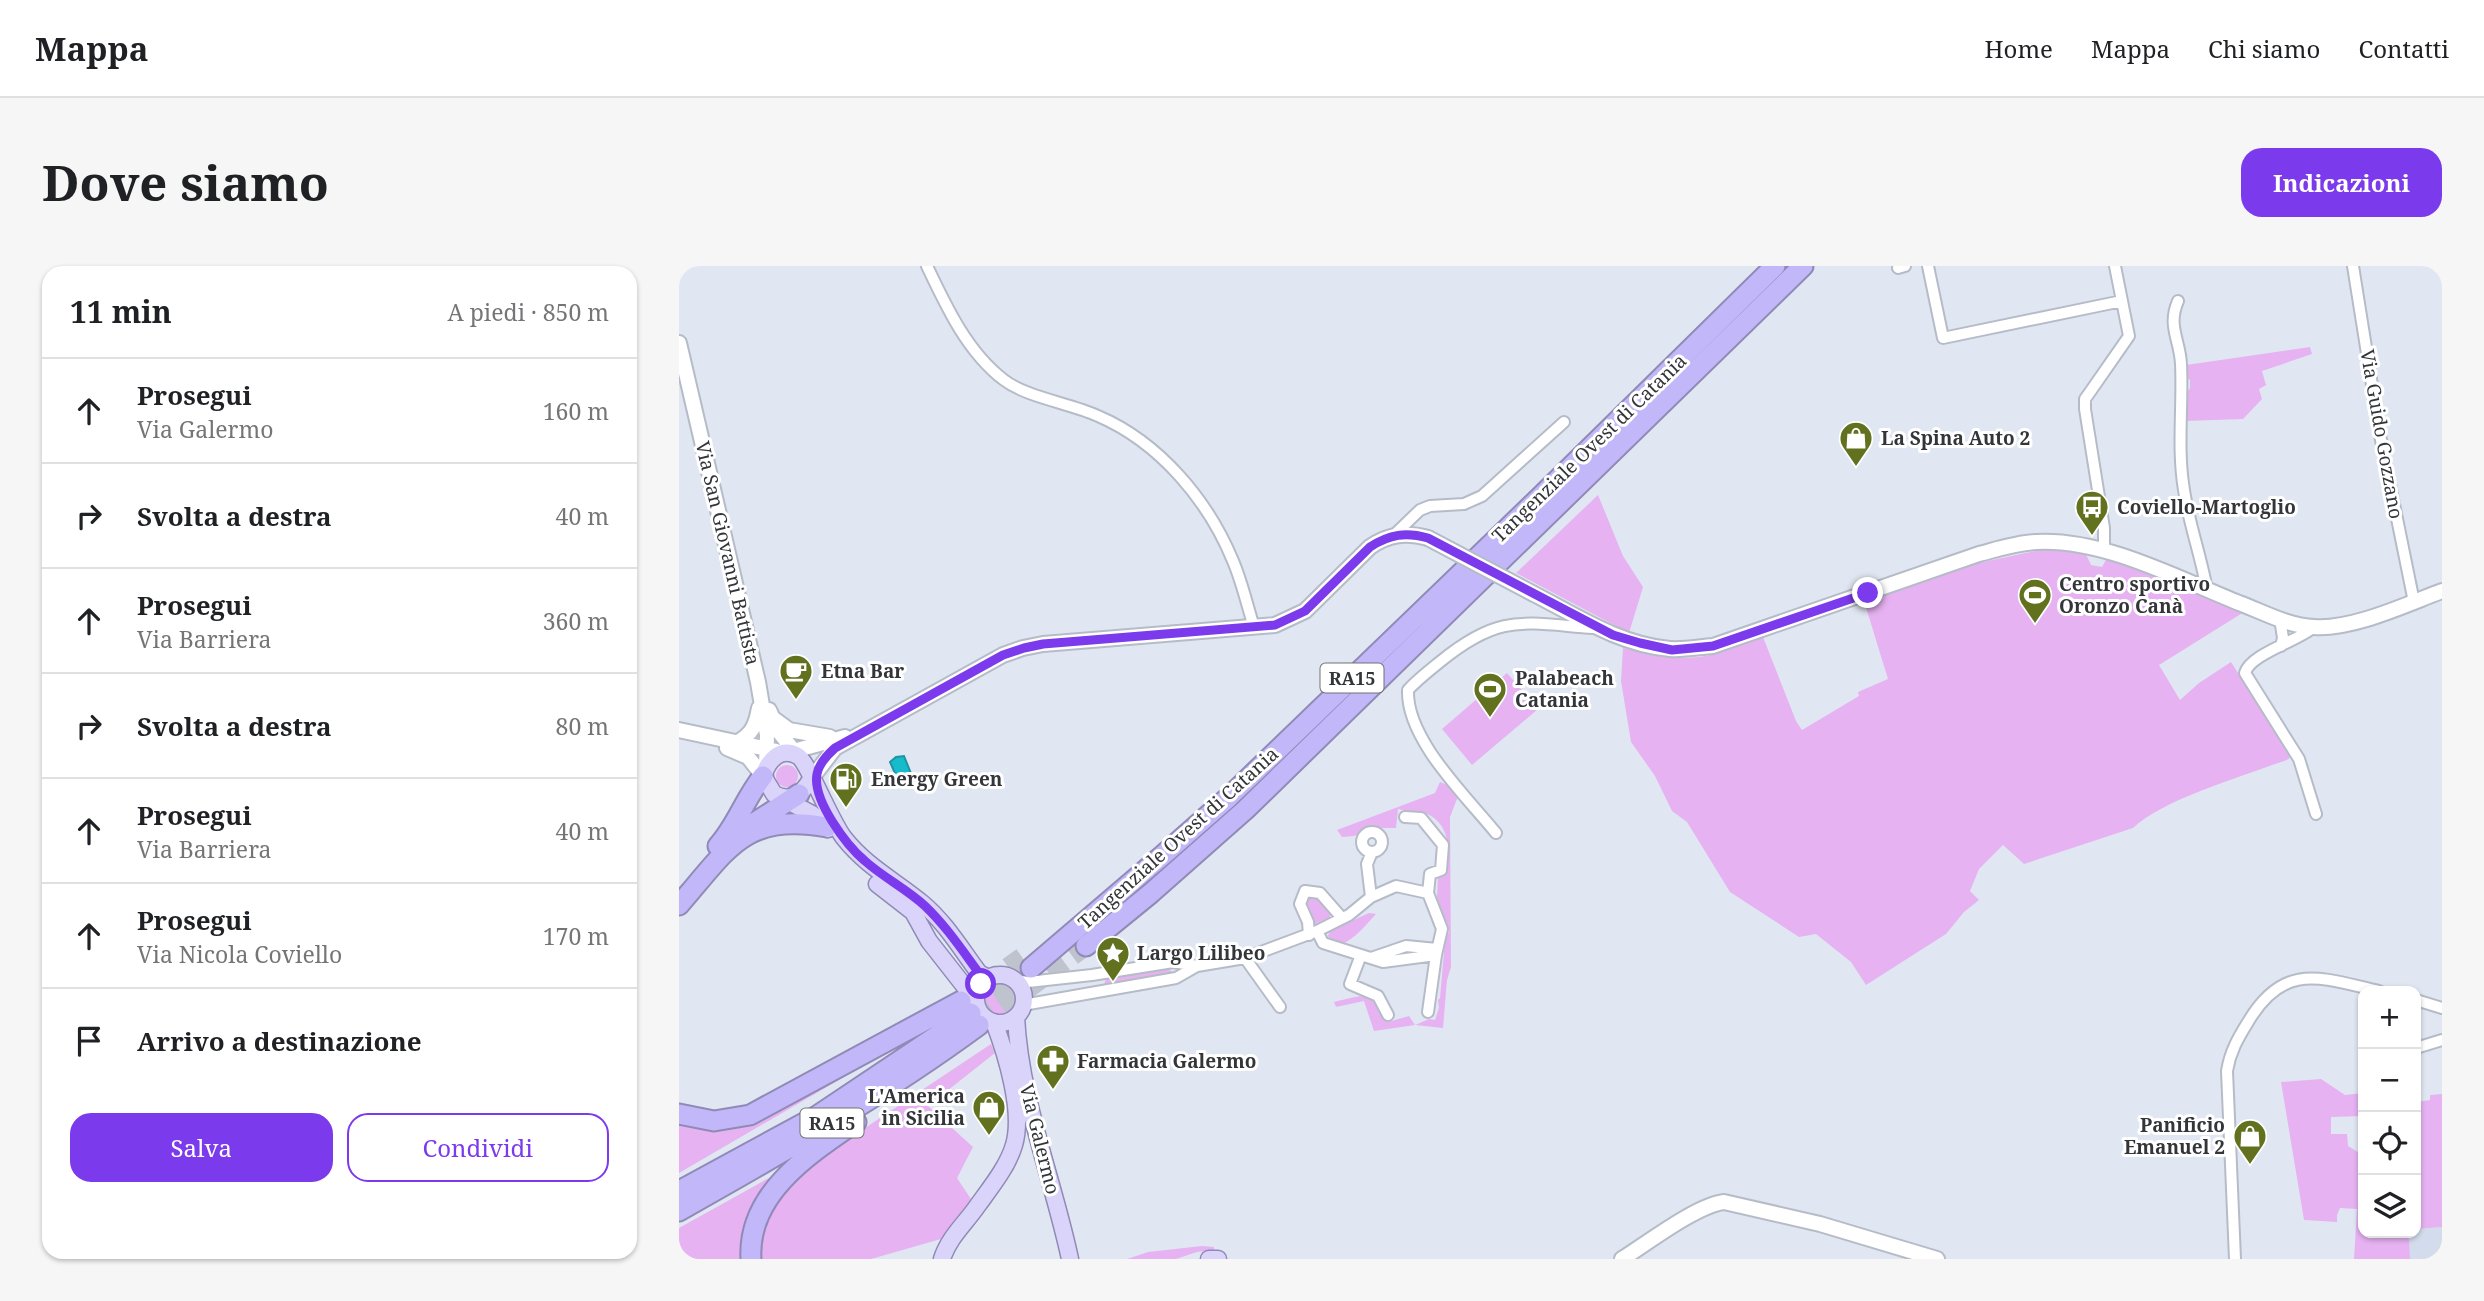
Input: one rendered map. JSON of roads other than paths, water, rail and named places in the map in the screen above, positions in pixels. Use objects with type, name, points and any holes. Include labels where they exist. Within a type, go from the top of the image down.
[{"type":"highway","name":"Tangenziale Ovest di Catania","points":[[1026,963],[1090,918],[1229,797],[1775,266]]},
{"type":"highway","name":"Tangenziale Ovest di Catania","points":[[1091,959],[1151,893],[1245,810],[1803,266]]},
{"type":"highway","points":[[679,891],[731,832],[759,775]]},
{"type":"highway","points":[[679,905],[760,818],[802,789]]},
{"type":"highway","points":[[736,841],[750,833],[778,825],[808,824],[827,827]]},
{"type":"highway","points":[[679,1114],[714,1121],[738,1119],[978,1016]]},
{"type":"highway","points":[[751,1259],[752,1240],[759,1216],[774,1190],[791,1171],[839,1134],[941,1068],[978,1016]]},
{"type":"highway","name":"RA15","points":[[679,1191],[817,1115],[978,1016]]},
{"type":"highway","name":"RA15","points":[[679,1210],[779,1154],[935,1057],[978,1016]]},
{"type":"main road","name":"Via San Giovanni Battista","points":[[679,342],[758,682]]},
{"type":"main road","points":[[802,789],[829,754],[857,735],[987,663],[1024,648],[1275,625],[1305,611],[1370,547],[1394,535],[1428,538],[1625,640],[1672,650],[1713,646],[2009,545],[2058,542],[2104,549],[2280,619],[2313,627],[2352,623],[2442,591]]},
{"type":"main road","points":[[758,682],[767,735],[767,750],[759,775]]},
{"type":"main road","points":[[758,682],[772,718],[792,753],[810,769],[802,789]]},
{"type":"main road","points":[[736,743],[745,739],[755,726],[759,699]]},
{"type":"main road","points":[[772,718],[789,730],[838,738]]},
{"type":"main road","points":[[679,730],[792,753]]},
{"type":"main road","points":[[701,735],[719,746],[748,757],[770,790],[802,789],[833,821],[855,852],[879,873],[922,903],[938,919],[979,973],[988,978],[1001,976],[1013,980],[1022,991],[1019,1011],[1006,1023],[978,1016],[979,988],[988,978]]},
{"type":"main road","points":[[759,775],[776,756],[857,735]]},
{"type":"main road","name":"Via Galermo","points":[[802,789],[812,814],[827,827],[856,866],[913,912],[929,942],[978,1016],[1014,1100],[1017,1122],[1013,1148],[975,1209],[951,1239],[942,1259]]},
{"type":"main road","name":"Via Galermo","points":[[1019,1011],[1017,1044],[1070,1259]]},
{"type":"main road","points":[[1622,1259],[1713,1203],[1724,1202],[1820,1224],[1937,1259]]},
{"type":"main road","points":[[1209,1259],[1218,1259]]},
{"type":"street","points":[[927,266],[944,303],[968,340],[994,372],[1022,390],[1072,405],[1120,426],[1141,439],[1173,469],[1225,544],[1234,562],[1254,627]]},
{"type":"street","points":[[1928,266],[1943,338],[2122,300]]},
{"type":"street","points":[[2104,549],[2104,528],[2085,399],[2129,336],[2116,266]]},
{"type":"street","name":"Via Guido Gozzano","points":[[2353,266],[2380,435],[2414,602]]},
{"type":"street","points":[[2178,301],[2172,323],[2181,362],[2183,482],[2207,590]]},
{"type":"street","points":[[1394,535],[1420,510],[1430,506],[1464,504],[1482,496],[1564,422]]},
{"type":"street","points":[[2280,619],[2283,638],[2281,646]]},
{"type":"street","points":[[1496,833],[1427,748],[1414,719],[1408,690],[1471,638],[1496,627],[1539,623],[1599,628]]},
{"type":"street","points":[[2313,627],[2305,635],[2251,663],[2245,673],[2299,759],[2316,814]]},
{"type":"street","points":[[1405,817],[1421,818],[1443,845],[1441,870],[1430,874],[1428,893],[1442,929],[1428,1012]]},
{"type":"street","points":[[1371,897],[1367,864],[1372,852]]},
{"type":"street","points":[[1013,980],[1028,982],[1091,959],[1173,962],[1197,966],[1245,958],[1313,933],[1342,918],[1371,897],[1396,886],[1428,893]]},
{"type":"street","points":[[1342,918],[1319,892],[1305,891],[1300,904],[1313,933],[1324,943],[1383,962],[1437,952]]},
{"type":"street","points":[[1366,957],[1350,984],[1378,996],[1388,1015]]},
{"type":"street","points":[[1245,958],[1280,1007]]},
{"type":"street","points":[[1091,959],[1095,991]]},
{"type":"street","points":[[1019,1011],[1095,991],[1176,978],[1197,966]]},
{"type":"street","points":[[2235,1259],[2227,1071],[2234,1045],[2260,1002],[2281,986],[2297,980],[2315,978],[2358,987]]},
{"type":"street","points":[[2421,1002],[2442,1008]]},
{"type":"street","points":[[2421,1046],[2442,1040]]},
{"type":"water","points":[[904,756],[914,781],[901,787],[890,762],[896,757]]},
{"type":"tunnel","points":[[979,1025],[1086,946]]},
{"type":"tunnel","points":[[961,1001],[1022,957]]},
{"type":"tunnel","points":[[971,1013],[1031,968]]},
{"type":"place","name":"La Spina Auto 2","points":[[1856,468]]},
{"type":"place","name":"Coviello-Martoglio","points":[[2092,537]]},
{"type":"place","name":"Centro sportivo Oronzo Canà","points":[[2035,625]]},
{"type":"place","name":"Etna Bar","points":[[796,701]]},
{"type":"place","name":"Palabeach Catania","points":[[1490,719]]},
{"type":"place","name":"Energy Green","points":[[846,809]]},
{"type":"place","name":"Largo Lilibeo","points":[[1113,983]]},
{"type":"place","name":"Farmacia Galermo","points":[[1053,1091]]},
{"type":"place","name":"L'America in Sicilia","points":[[989,1137]]},
{"type":"place","name":"Panificio Emanuel 2","points":[[2250,1166]]}]
